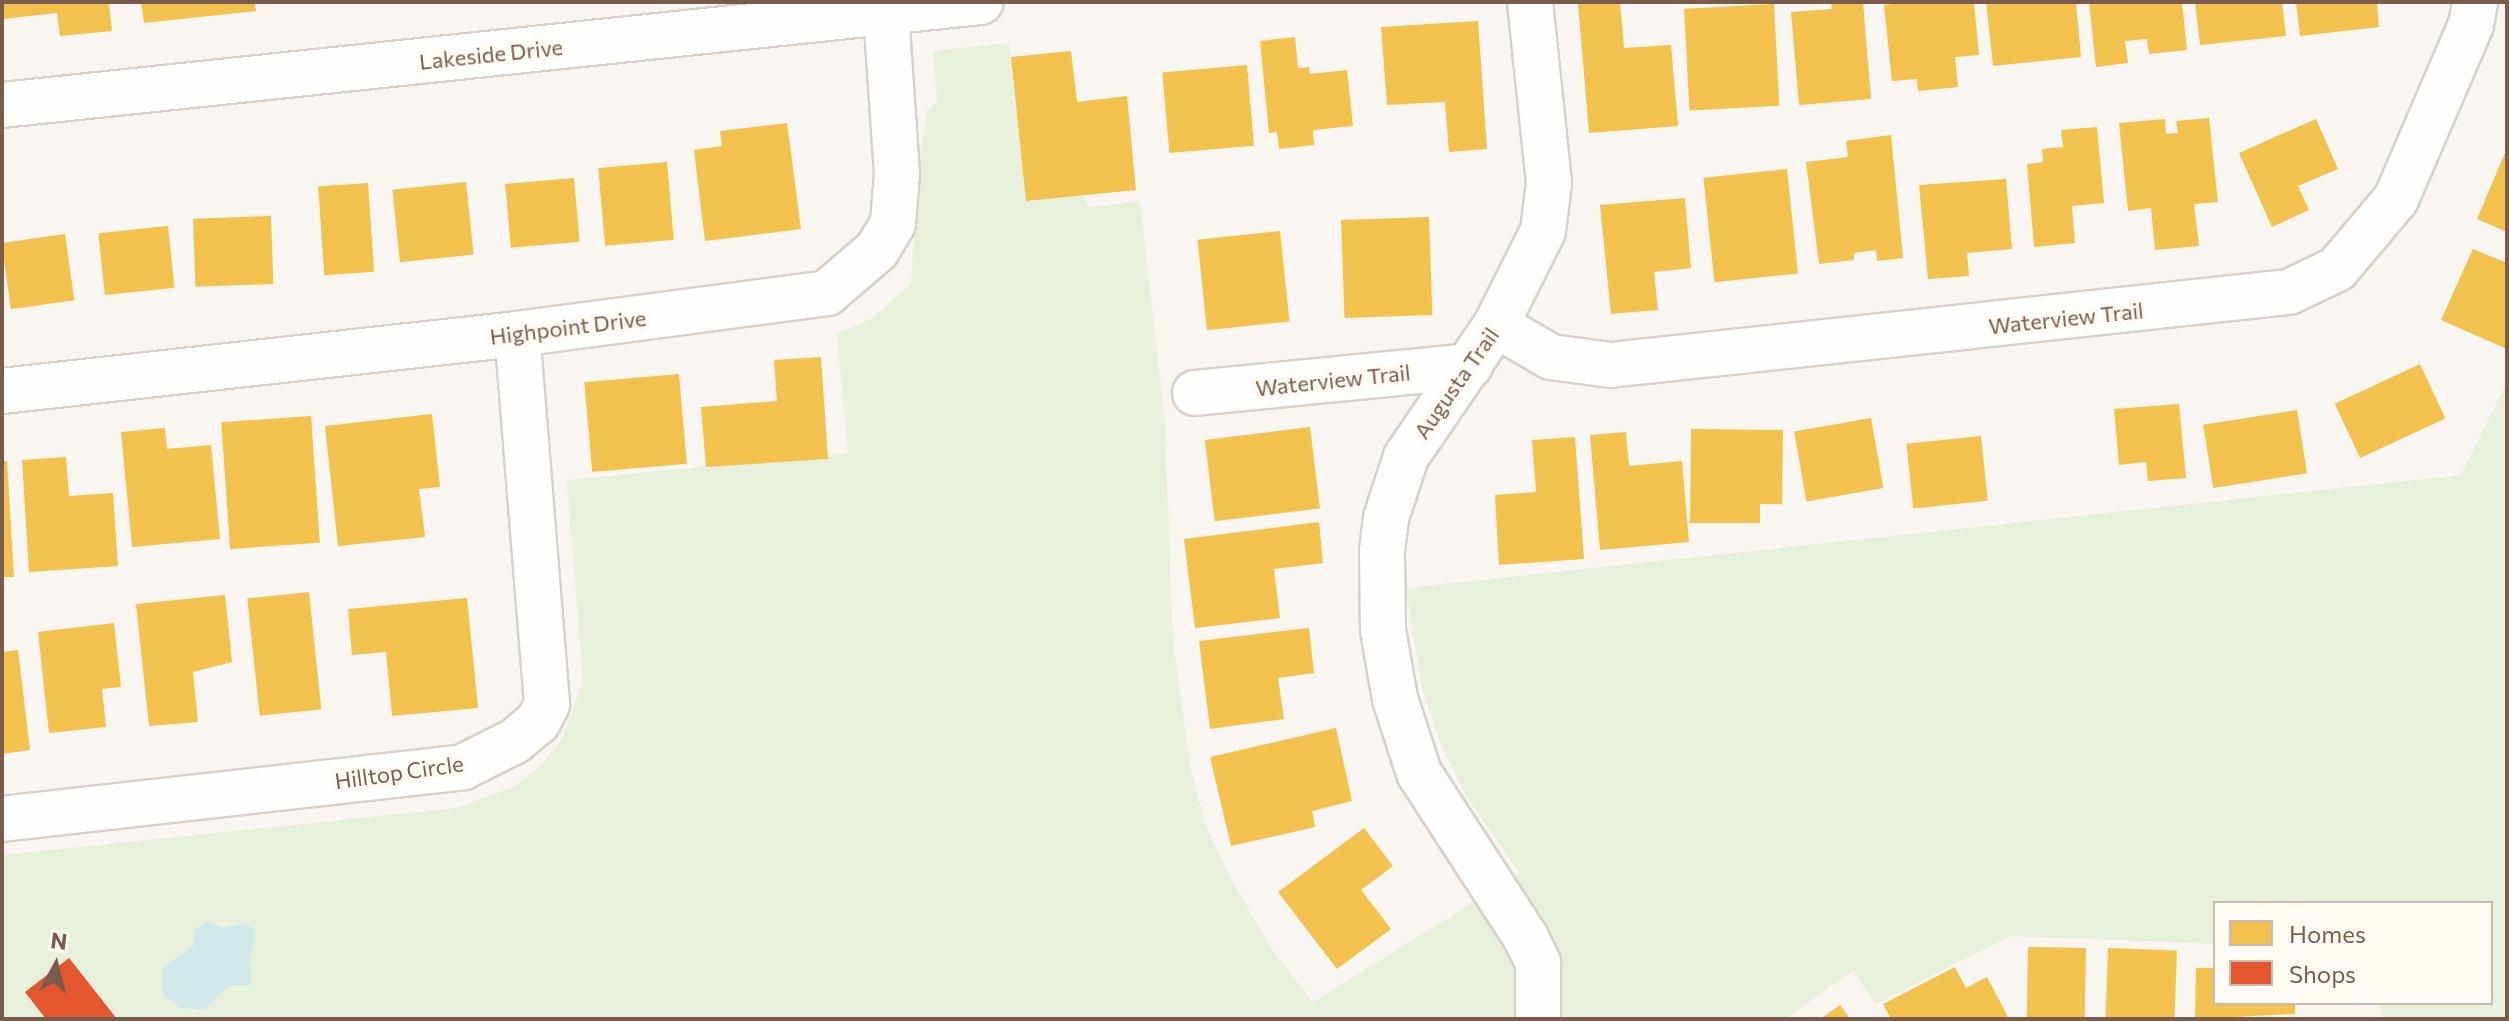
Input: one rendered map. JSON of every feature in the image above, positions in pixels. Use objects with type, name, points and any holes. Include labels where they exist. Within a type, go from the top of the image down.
[{"type":"street","name":"Lakeside Drive","points":[[2,105],[981,2]]},
{"type":"street","name":"Augusta Trail","points":[[1530,2],[1549,183],[1543,231],[1496,325],[1470,366],[1427,420],[1402,469],[1382,551],[1383,630],[1395,699],[1419,773],[1538,963],[1538,1019]]},
{"type":"street","name":"Waterview Trail","points":[[1496,325],[1551,357],[1610,365],[2289,292],[2337,269],[2396,199],[2471,25],[2475,2]]},
{"type":"street","name":"Highpoint Drive","points":[[2,391],[517,334],[827,293],[856,271],[893,223],[897,174],[886,12]]},
{"type":"street","name":"Hilltop Circle","points":[[2,819],[463,767],[515,741],[538,722],[547,704],[517,334]]},
{"type":"street","name":"Waterview Trail","points":[[1195,393],[1470,366]]},
{"type":"green space","points":[[1009,43],[1021,154],[1081,190],[1089,207],[1140,201],[1165,423],[1173,641],[1191,772],[1207,829],[1231,879],[1273,951],[1313,1002],[1520,873],[1464,793],[1441,744],[1422,689],[1406,588],[2461,475],[2507,382],[2507,1019],[2384,1019],[2379,1005],[2493,1005],[2493,901],[2213,901],[2213,944],[2010,936],[1876,1004],[1853,971],[1785,1019],[2,1019],[2,855],[456,808],[516,786],[542,764],[561,741],[583,682],[567,480],[848,453],[837,334],[871,319],[911,284],[918,170],[927,111],[937,102],[933,51]]},
{"type":"water","points":[[208,921],[223,928],[247,924],[256,932],[249,960],[252,985],[228,986],[204,1010],[180,1008],[163,994],[163,967],[193,946],[195,929]]},
{"type":"building: Homes","points":[[2,2],[109,2],[112,31],[60,36],[57,13],[2,19]]},
{"type":"building: Homes","points":[[141,2],[255,2],[256,11],[144,23]]},
{"type":"building: Homes","points":[[1620,2],[1624,48],[1671,45],[1678,126],[1589,133],[1578,3]]},
{"type":"building: Homes","points":[[1831,2],[1863,2],[1871,99],[1799,105],[1791,12],[1832,9]]},
{"type":"building: Homes","points":[[1974,2],[1979,55],[1955,57],[1958,87],[1918,91],[1917,79],[1892,81],[1884,5]]},
{"type":"building: Homes","points":[[1986,2],[2076,2],[2081,57],[1993,66]]},
{"type":"building: Homes","points":[[2089,2],[2182,2],[2187,50],[2149,54],[2147,39],[2125,41],[2128,63],[2096,67]]},
{"type":"building: Homes","points":[[2195,2],[2282,2],[2286,36],[2200,45]]},
{"type":"building: Homes","points":[[2296,2],[2377,2],[2379,27],[2300,36]]},
{"type":"building: Homes","points":[[1774,4],[1779,106],[1689,111],[1684,9]]},
{"type":"building: Homes","points":[[1478,21],[1487,149],[1449,152],[1445,102],[1387,105],[1381,27]]},
{"type":"building: Homes","points":[[1295,37],[1298,68],[1309,67],[1310,74],[1347,70],[1353,126],[1313,130],[1314,145],[1279,149],[1277,132],[1269,133],[1260,41]]},
{"type":"building: Homes","points":[[1071,51],[1077,102],[1127,96],[1136,190],[1026,201],[1011,57]]},
{"type":"building: Homes","points":[[1247,65],[1254,146],[1169,153],[1162,72]]},
{"type":"building: Homes","points":[[2209,118],[2218,202],[2194,204],[2199,246],[2155,250],[2151,208],[2128,211],[2119,123],[2165,119],[2166,134],[2178,133],[2176,121]]},
{"type":"building: Homes","points":[[2316,119],[2338,169],[2298,186],[2309,210],[2272,227],[2239,153]]},
{"type":"building: Homes","points":[[787,123],[801,229],[705,241],[694,150],[722,146],[720,131]]},
{"type":"building: Homes","points":[[2097,127],[2104,203],[2072,206],[2075,243],[2034,247],[2027,164],[2043,162],[2042,149],[2063,147],[2061,130]]},
{"type":"building: Homes","points":[[1891,135],[1903,258],[1877,261],[1876,250],[1854,253],[1854,260],[1819,264],[1806,162],[1848,157],[1846,141]]},
{"type":"building: Homes","points":[[2507,148],[2507,232],[2477,219]]},
{"type":"building: Homes","points":[[667,162],[674,240],[605,246],[598,168]]},
{"type":"building: Homes","points":[[1787,169],[1798,273],[1714,282],[1703,178]]},
{"type":"building: Homes","points":[[574,178],[580,242],[511,248],[505,184]]},
{"type":"building: Homes","points":[[2006,179],[2012,249],[1967,253],[1969,276],[1928,279],[1919,185]]},
{"type":"building: Homes","points":[[466,182],[474,255],[400,262],[392,190]]},
{"type":"building: Homes","points":[[368,183],[374,272],[324,275],[318,186]]},
{"type":"building: Homes","points":[[1685,198],[1691,268],[1654,272],[1658,310],[1611,314],[1600,205]]},
{"type":"building: Homes","points":[[271,216],[273,284],[195,287],[193,219]]},
{"type":"building: Homes","points":[[1429,217],[1432,315],[1344,318],[1341,220]]},
{"type":"building: Homes","points":[[168,226],[174,288],[105,295],[98,233]]},
{"type":"building: Homes","points":[[1280,231],[1290,322],[1207,330],[1197,240]]},
{"type":"building: Homes","points":[[65,234],[74,300],[11,309],[2,243]]},
{"type":"building: Homes","points":[[2473,249],[2507,263],[2507,349],[2441,320]]},
{"type":"building: Homes","points":[[821,357],[828,459],[706,467],[701,407],[777,401],[774,360]]},
{"type":"building: Homes","points":[[2420,364],[2445,418],[2360,458],[2335,404]]},
{"type":"building: Homes","points":[[679,374],[687,464],[592,472],[584,382]]},
{"type":"building: Homes","points":[[2179,404],[2186,478],[2148,481],[2146,462],[2119,465],[2114,409]]},
{"type":"building: Homes","points":[[2297,410],[2307,473],[2213,488],[2203,425]]},
{"type":"building: Homes","points":[[432,414],[440,487],[419,489],[425,537],[338,546],[325,426]]},
{"type":"building: Homes","points":[[311,416],[320,543],[230,549],[221,422]]},
{"type":"building: Homes","points":[[1871,418],[1883,488],[1807,501],[1794,432]]},
{"type":"building: Homes","points":[[1310,427],[1320,508],[1215,521],[1205,440]]},
{"type":"building: Homes","points":[[165,428],[167,449],[211,445],[220,539],[132,547],[121,432]]},
{"type":"building: Homes","points":[[1691,429],[1783,430],[1782,504],[1760,504],[1760,523],[1690,523]]},
{"type":"building: Homes","points":[[1626,432],[1629,466],[1682,461],[1689,542],[1600,550],[1590,435]]},
{"type":"building: Homes","points":[[1981,436],[1988,501],[1913,508],[1906,444]]},
{"type":"building: Homes","points":[[1575,437],[1584,559],[1499,565],[1495,495],[1536,492],[1532,440]]},
{"type":"building: Homes","points":[[66,457],[69,496],[113,493],[118,566],[29,572],[22,460]]},
{"type":"building: Homes","points":[[2,461],[7,461],[14,577],[2,577]]},
{"type":"building: Homes","points":[[1319,522],[1323,563],[1274,569],[1280,618],[1195,628],[1184,539]]},
{"type":"building: Homes","points":[[309,592],[321,709],[260,716],[247,598]]},
{"type":"building: Homes","points":[[225,595],[232,662],[193,672],[198,722],[149,726],[136,604]]},
{"type":"building: Homes","points":[[467,598],[478,708],[392,716],[386,652],[352,655],[348,609]]},
{"type":"building: Homes","points":[[114,623],[121,687],[102,689],[106,727],[49,733],[38,632]]},
{"type":"building: Homes","points":[[1309,628],[1314,673],[1278,678],[1284,719],[1210,729],[1199,641]]},
{"type":"building: Homes","points":[[18,650],[30,750],[2,754],[2,652]]},
{"type":"building: Homes","points":[[1336,728],[1352,801],[1312,811],[1315,827],[1231,846],[1210,757]]},
{"type":"building: Homes","points":[[1364,828],[1393,866],[1361,890],[1391,929],[1337,969],[1278,892]]},
{"type":"building: Homes","points":[[2028,947],[2086,948],[2085,1019],[2027,1019]]},
{"type":"building: Homes","points":[[2108,948],[2177,950],[2175,1019],[2106,1019]]},
{"type":"building: Homes","points":[[1955,967],[1966,988],[1987,977],[2009,1019],[1891,1019],[1883,1004]]},
{"type":"building: Homes","points":[[2196,968],[2213,968],[2213,1005],[2295,1005],[2295,1014],[2195,1019]]},
{"type":"building: Homes","points":[[1840,1005],[1850,1019],[1820,1019]]},
{"type":"building: Shops","points":[[69,958],[117,1019],[46,1019],[25,992]]}]
